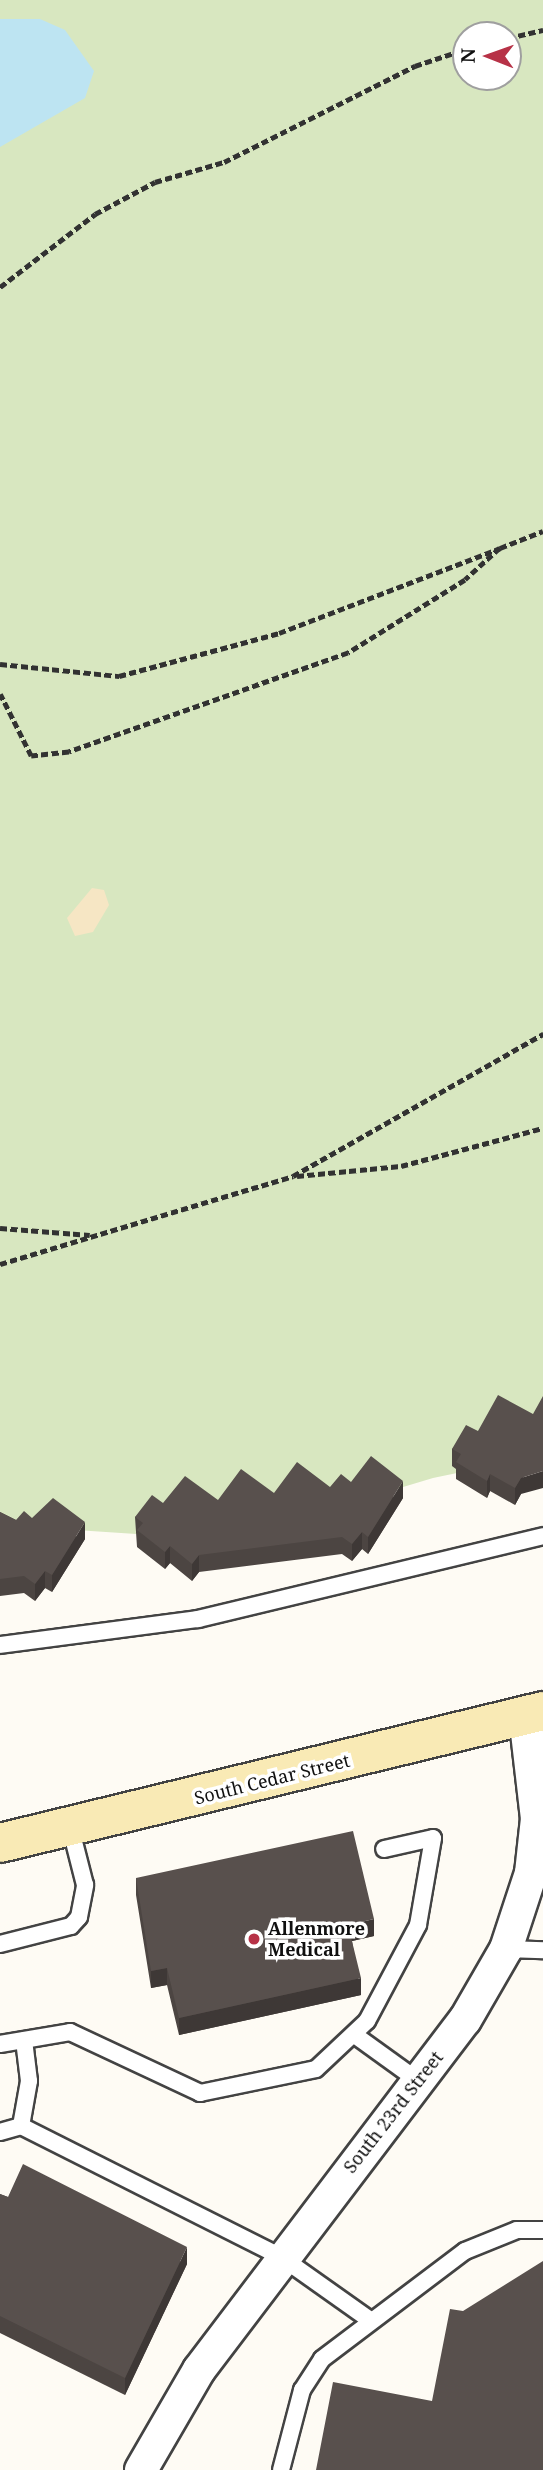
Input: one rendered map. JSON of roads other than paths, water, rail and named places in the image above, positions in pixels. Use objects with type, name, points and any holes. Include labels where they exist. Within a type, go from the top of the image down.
[{"type":"main road","name":"South Cedar Street","points":[[0,1843],[534,1714]]},
{"type":"street","name":"South 23rd Street","points":[[141,2470],[199,2370],[281,2257],[465,2020],[506,1949],[531,1873],[537,1819],[534,1714]]},
{"type":"lane","points":[[0,1645],[198,1619],[543,1536]]},
{"type":"lane","points":[[0,1944],[71,1927],[79,1917],[85,1885],[69,1826]]},
{"type":"lane","points":[[0,2044],[70,2032],[200,2094],[305,2075],[356,2036],[418,1925],[433,1838],[384,1849]]},
{"type":"lane","points":[[506,1949],[543,1950]]},
{"type":"lane","points":[[356,2036],[418,2080]]},
{"type":"lane","points":[[21,2126],[29,2081],[24,2040]]},
{"type":"lane","points":[[0,2132],[21,2126],[281,2257],[370,2320]]},
{"type":"lane","points":[[281,2470],[311,2373],[370,2320],[465,2250],[517,2230],[543,2230]]},
{"type":"water","points":[[0,19],[40,19],[65,30],[94,71],[85,98],[0,147]]},
{"type":"place","name":"Allenmore Medical","points":[[254,1939]]}]
